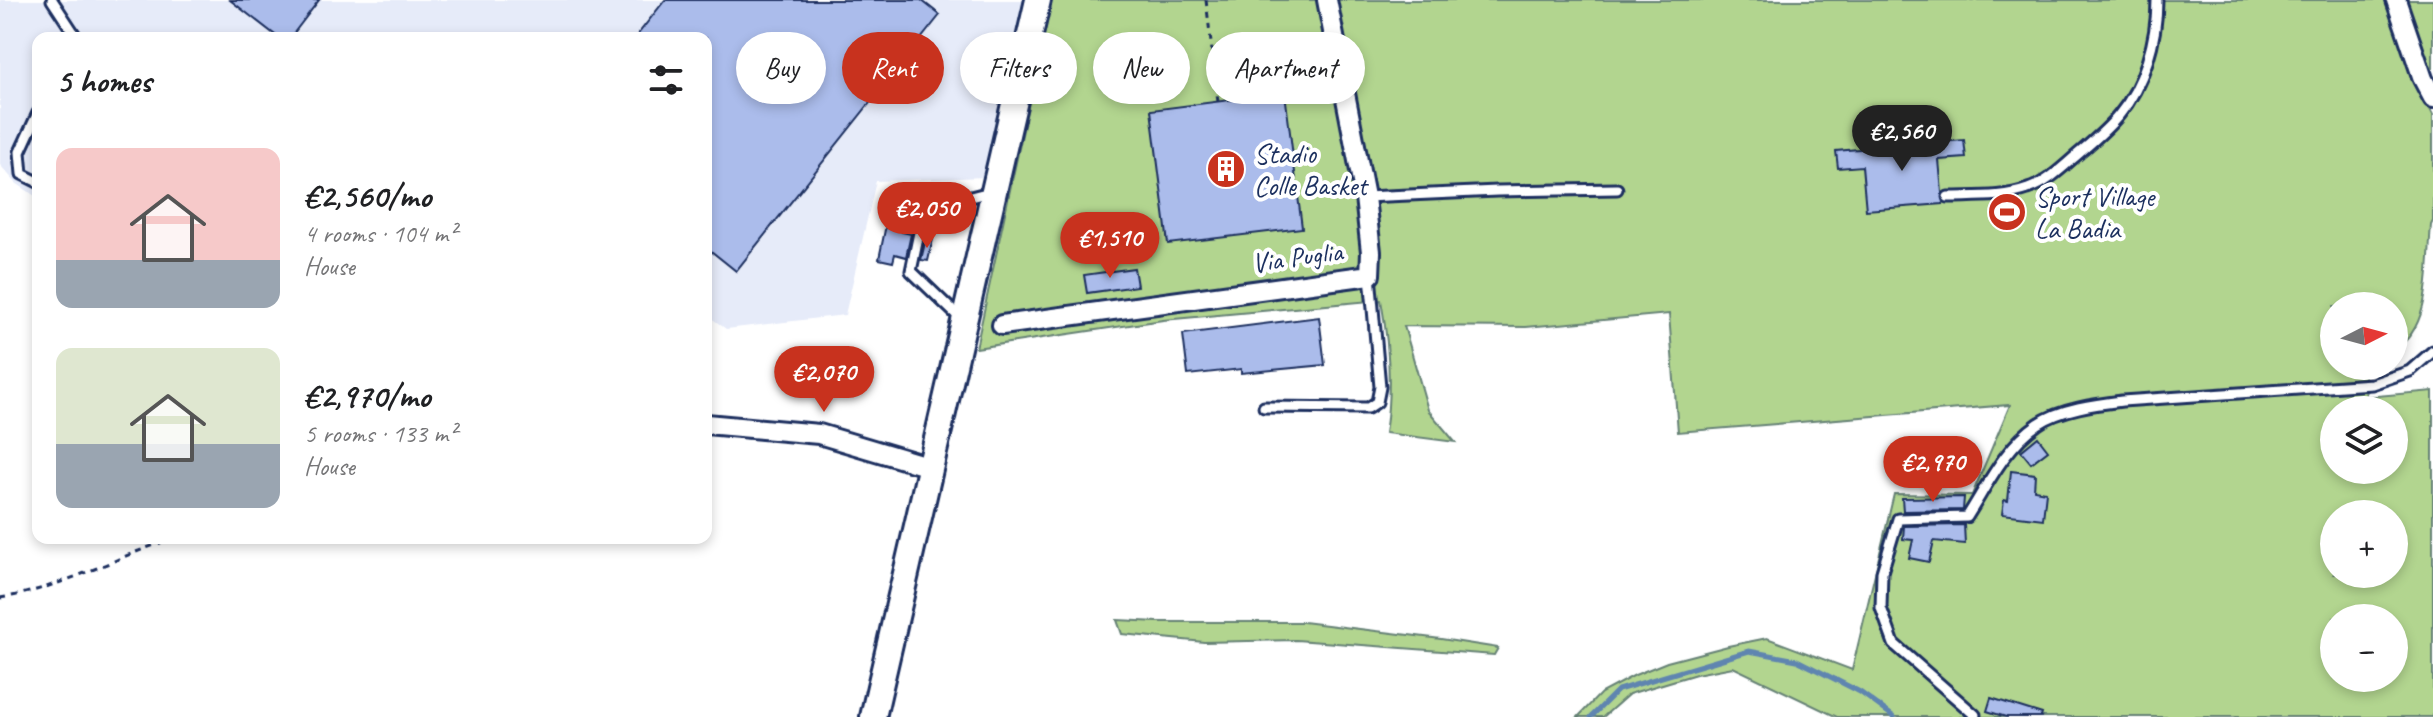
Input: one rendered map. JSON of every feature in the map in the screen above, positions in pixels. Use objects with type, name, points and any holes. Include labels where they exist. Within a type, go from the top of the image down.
[{"type":"main road","points":[[873,717],[1038,0]]},
{"type":"street","name":"Via Puglia","points":[[1002,325],[1370,275],[1371,252],[1365,197],[1327,0]]},
{"type":"street","points":[[2396,0],[2423,79],[2433,98]]},
{"type":"street","points":[[712,425],[819,434],[930,467]]},
{"type":"lane","points":[[52,0],[73,32]]},
{"type":"lane","points":[[1948,197],[2028,189],[2052,176],[2100,135],[2123,109],[2141,76],[2156,28],[2157,0]]},
{"type":"lane","points":[[32,126],[20,152],[22,174],[32,179]]},
{"type":"lane","points":[[1365,197],[1617,189]]},
{"type":"lane","points":[[963,322],[911,271],[924,209],[994,191]]},
{"type":"lane","points":[[1264,407],[1368,408],[1377,402],[1380,387],[1370,275]]},
{"type":"lane","points":[[1975,715],[1894,644],[1881,608],[1882,572],[1898,519],[1967,517],[2005,455],[2040,423],[2085,406],[2372,384],[2410,371],[2433,351]]},
{"type":"path","points":[[1206,0],[1210,32]]},
{"type":"path","points":[[0,598],[72,578],[160,544]]},
{"type":"shaded area","points":[[0,0],[1026,0],[1019,32],[960,32],[960,104],[1002,104],[986,177],[876,181],[845,315],[726,329],[712,318],[712,32],[32,32],[32,194],[16,183],[0,165]]},
{"type":"green space","name":"Sport Village La Badia","points":[[1051,0],[2385,0],[2409,68],[2433,115],[2433,221],[2426,294],[2416,326],[2408,338],[2408,292],[2320,292],[2320,380],[2364,380],[2366,396],[2320,396],[2320,484],[2408,484],[2408,396],[2377,396],[2433,391],[2433,717],[1837,717],[1733,667],[1696,674],[1629,694],[1603,717],[1578,717],[1601,693],[1635,675],[1667,662],[1767,638],[1852,670],[1894,494],[1972,495],[2010,405],[1678,432],[1669,314],[1526,327],[1404,326],[1428,410],[1455,442],[1385,433],[1389,366],[1381,300],[1163,320],[976,348],[1029,104],[1077,104],[1077,32],[1044,32]]},
{"type":"green space","points":[[2405,0],[2433,0],[2433,68],[2431,68]]},
{"type":"green space","points":[[1117,620],[1303,622],[1498,648],[1494,655],[1296,640],[1204,642],[1122,634]]},
{"type":"building","points":[[230,0],[319,0],[295,32],[271,32]]},
{"type":"building","points":[[665,0],[921,0],[940,15],[926,32],[842,32],[842,104],[869,104],[736,271],[712,252],[712,32],[640,32]]},
{"type":"building","name":"Stadio Colle Basket","points":[[1206,103],[1286,104],[1302,228],[1168,244],[1151,110]]},
{"type":"building","points":[[1964,140],[1966,158],[1939,160],[1943,204],[1866,210],[1862,166],[1838,168],[1836,151]]},
{"type":"building","points":[[888,215],[904,218],[902,232],[911,234],[906,257],[895,254],[893,262],[879,259]]},
{"type":"building","points":[[926,238],[933,239],[928,261],[921,260]]},
{"type":"building","points":[[1134,268],[1137,286],[1087,293],[1084,275]]},
{"type":"building","points":[[1319,317],[1325,365],[1188,375],[1183,334]]},
{"type":"building","points":[[2038,437],[2048,450],[2031,463],[2021,451]]},
{"type":"building","points":[[2011,471],[2035,474],[2034,490],[2046,492],[2043,519],[2002,514],[2004,500],[2008,501]]},
{"type":"building","points":[[1964,497],[1963,510],[1903,511],[1902,498]]},
{"type":"building","points":[[1964,525],[1965,544],[1934,541],[1929,562],[1909,558],[1913,540],[1903,539],[1904,526]]},
{"type":"building","points":[[1991,698],[2042,714],[2041,717],[2006,717],[1987,711]]},
{"type":"waterway","points":[[1591,717],[1618,690],[1749,651],[1797,660],[1860,692],[1894,717]]},
{"type":"place","name":"Stadio Colle Basket","points":[[1226,169]]},
{"type":"place","name":"Sport Village La Badia","points":[[2007,212]]}]
